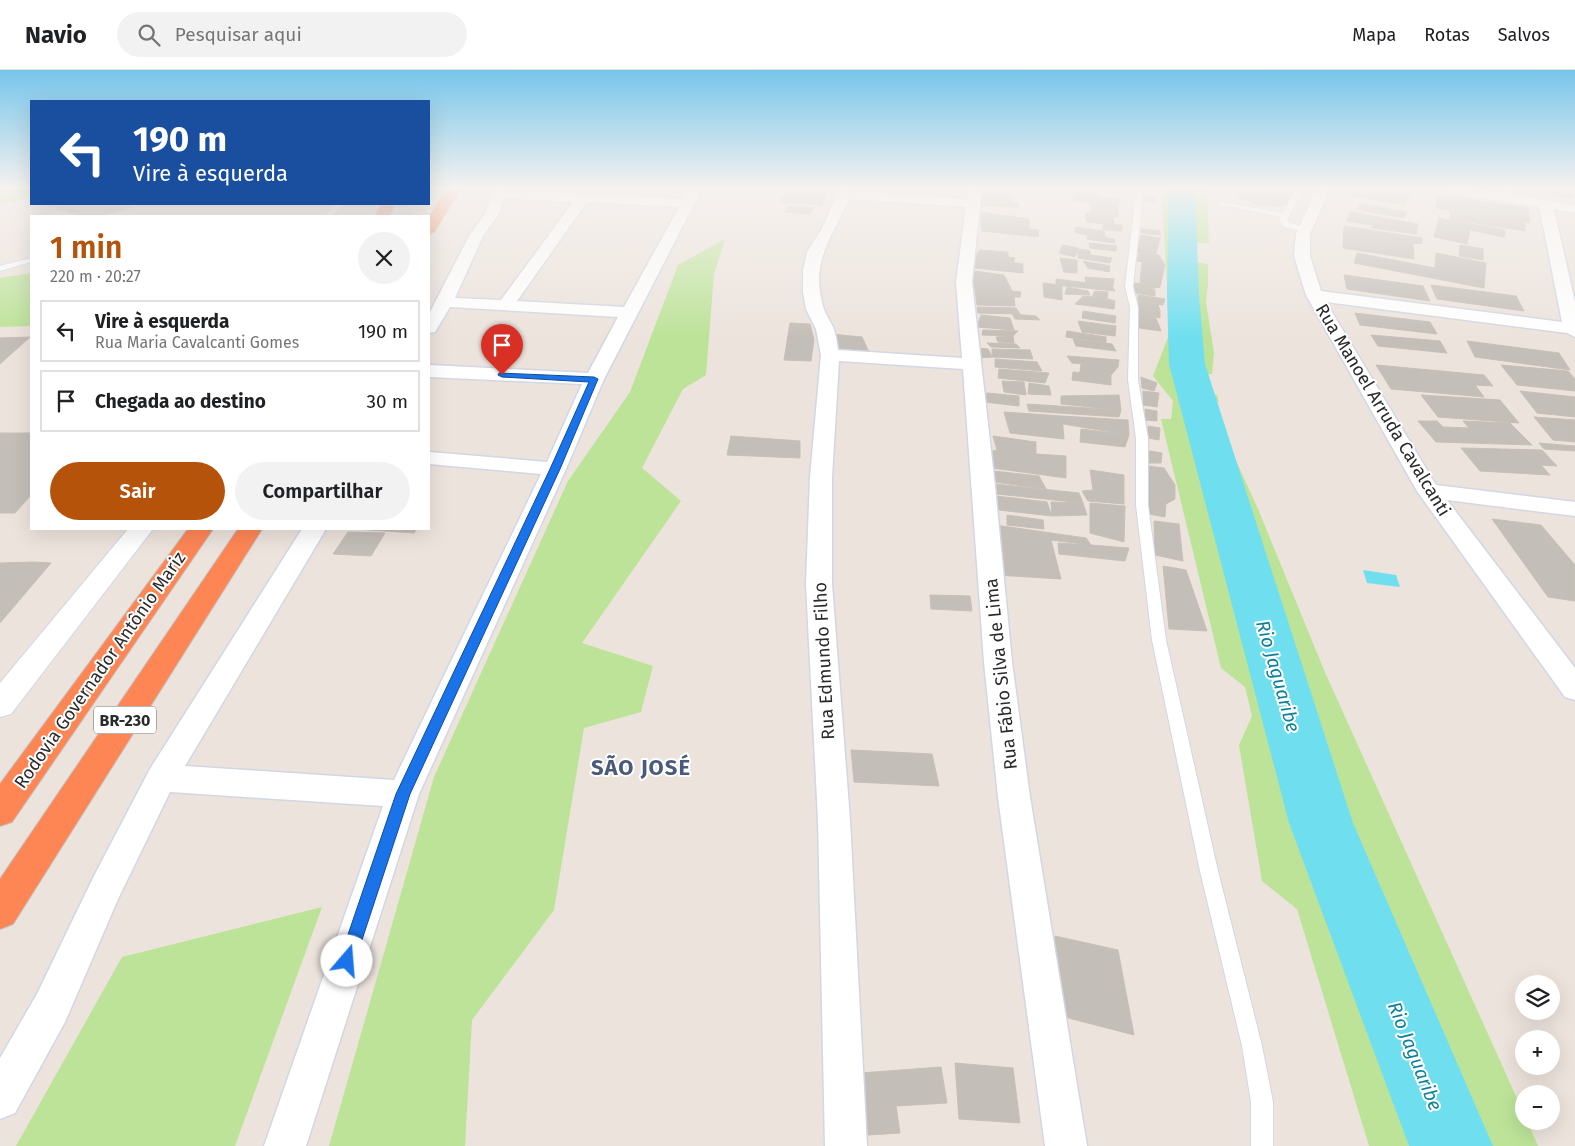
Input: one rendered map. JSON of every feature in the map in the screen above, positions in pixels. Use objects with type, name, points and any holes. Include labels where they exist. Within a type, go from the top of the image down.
[{"type":"highway","name":"Rodovia Governador Antônio Mariz","points":[[0,811],[200,530]]},
{"type":"highway","name":"BR-230","points":[[0,911],[249,530]]},
{"type":"street","points":[[430,326],[475,237]]},
{"type":"street","points":[[506,305],[554,237]]},
{"type":"street","points":[[285,1146],[403,794],[555,469],[594,379],[670,237]]},
{"type":"street","name":"Rua Edmundo Filho","points":[[824,237],[815,252],[811,270],[811,292],[815,309],[825,329],[830,355],[821,477],[819,584],[834,820],[846,1146]]},
{"type":"street","name":"Rua Fábio Silva de Lima","points":[[970,237],[964,267],[964,282],[984,486],[998,662],[1016,807],[1066,1146]]},
{"type":"street","name":"Rua Manoel Arruda Cavalcanti","points":[[1303,237],[1302,256],[1314,295],[1428,491],[1575,689]]},
{"type":"street","points":[[1314,295],[1574,330],[1553,237]]},
{"type":"street","points":[[444,302],[630,313]]},
{"type":"street","points":[[830,355],[973,364]]},
{"type":"street","points":[[430,372],[594,379]]},
{"type":"street","points":[[430,458],[555,469]]},
{"type":"street","points":[[1428,491],[1575,509]]},
{"type":"street","points":[[0,705],[140,530]]},
{"type":"street","points":[[0,1098],[51,1008],[106,888],[161,778],[313,530]]},
{"type":"street","points":[[161,778],[403,794]]},
{"type":"lane","points":[[1134,237],[1129,286],[1134,307],[1133,380],[1142,438],[1142,505],[1158,630],[1209,871],[1252,1046],[1262,1102],[1262,1146]]},
{"type":"lane","points":[[0,269],[30,260]]},
{"type":"green space","points":[[1164,237],[1209,237],[1209,243],[1197,243],[1196,262],[1208,264],[1206,302],[1214,353],[1212,374],[1201,374],[1200,388],[1217,395],[1219,402],[1211,402],[1215,414],[1258,509],[1324,670],[1515,1094],[1515,1130],[1531,1130],[1538,1146],[1369,1146],[1297,909],[1262,881],[1239,745],[1252,716],[1245,687],[1221,668],[1161,419],[1171,419],[1173,401],[1153,376],[1170,332]]},
{"type":"green space","points":[[725,239],[714,274],[706,375],[683,389],[642,468],[681,501],[582,643],[653,666],[641,712],[584,728],[554,910],[472,1020],[465,1146],[329,1146],[434,777],[568,481],[630,392],[678,265]]},
{"type":"green space","points":[[30,273],[30,326],[0,327],[0,278]]},
{"type":"green space","points":[[322,907],[235,1146],[16,1146],[122,957]]},
{"type":"water","points":[[1363,570],[1396,575],[1400,587],[1367,583]]},
{"type":"building","points":[[1087,237],[1103,237],[1115,239],[1115,243],[1087,239]]},
{"type":"building","points":[[1140,237],[1160,238],[1156,254],[1137,252]]},
{"type":"building","points":[[1343,237],[1422,238],[1422,244],[1413,243],[1414,259],[1343,248]]},
{"type":"building","points":[[1435,237],[1468,237],[1467,244]]},
{"type":"building","points":[[1089,243],[1117,246],[1116,251],[1090,248]]},
{"type":"building","points":[[1063,245],[1078,248],[1075,257],[1059,253]]},
{"type":"building","points":[[1460,245],[1483,249],[1483,260],[1459,256]]},
{"type":"building","points":[[1078,249],[1089,250],[1091,255],[1112,258],[1110,263],[1078,258]]},
{"type":"building","points":[[980,250],[1008,252],[1008,257],[1015,258],[1013,263],[974,257]]},
{"type":"building","points":[[1139,253],[1159,255],[1165,265],[1137,261]]},
{"type":"building","points":[[1357,253],[1435,268],[1436,253],[1486,263],[1484,288],[1354,263]]},
{"type":"building","points":[[974,257],[1023,264],[1023,273],[975,268]]},
{"type":"building","points":[[1060,258],[1077,260],[1077,273],[1064,272]]},
{"type":"building","points":[[1083,261],[1110,266],[1109,272],[1088,268]]},
{"type":"building","points":[[1142,262],[1165,265],[1160,287],[1140,283]]},
{"type":"building","points":[[966,270],[1004,275],[1012,291],[1021,292],[1020,297],[1014,297],[1015,306],[977,305],[975,290],[968,289]]},
{"type":"building","points":[[1344,275],[1423,286],[1430,301],[1347,289]]},
{"type":"building","points":[[1085,277],[1114,279],[1113,286],[1086,283]]},
{"type":"building","points":[[1056,279],[1112,286],[1115,291],[1056,285]]},
{"type":"building","points":[[1043,283],[1062,285],[1062,300],[1044,297]]},
{"type":"building","points":[[1135,283],[1160,287],[1148,289],[1133,286]]},
{"type":"building","points":[[1431,285],[1516,296],[1524,311],[1437,299]]},
{"type":"building","points":[[1067,287],[1088,291],[1090,295],[1065,294]]},
{"type":"building","points":[[1133,287],[1155,290],[1155,296],[1133,293]]},
{"type":"building","points":[[1095,291],[1108,292],[1107,299],[1115,301],[1114,309],[1075,304],[1083,296],[1092,297]]},
{"type":"building","points":[[1138,295],[1165,299],[1163,305],[1138,301]]},
{"type":"building","points":[[1138,302],[1158,304],[1160,311],[1137,308]]},
{"type":"building","points":[[977,307],[1016,308],[1020,314],[978,313]]},
{"type":"building","points":[[1137,308],[1160,311],[1160,318],[1137,314]]},
{"type":"building","points":[[1083,311],[1116,316],[1115,323],[1082,318]]},
{"type":"building","points":[[1355,313],[1430,322],[1437,334],[1360,325]]},
{"type":"building","points":[[1012,314],[1036,316],[1040,320],[1015,319]]},
{"type":"building","points":[[1137,314],[1155,317],[1158,323],[1137,321]]},
{"type":"building","points":[[981,315],[1010,318],[1014,330],[977,327]]},
{"type":"building","points":[[1078,321],[1116,326],[1115,336],[1082,332]]},
{"type":"building","points":[[1137,321],[1158,323],[1161,331],[1139,328]]},
{"type":"building","points":[[790,323],[810,324],[814,340],[811,361],[784,360]]},
{"type":"building","points":[[983,330],[1018,331],[1013,336],[982,335]]},
{"type":"building","points":[[1067,331],[1106,337],[1106,343],[1066,337]]},
{"type":"building","points":[[831,334],[862,337],[869,352],[833,349]]},
{"type":"building","points":[[1371,335],[1440,341],[1447,353],[1378,346]]},
{"type":"building","points":[[1013,336],[1014,343],[998,342],[996,337]]},
{"type":"building","points":[[30,337],[0,364],[0,338]]},
{"type":"building","points":[[1073,339],[1112,344],[1116,351],[1076,346]]},
{"type":"building","points":[[1467,341],[1559,353],[1570,370],[1475,357]]},
{"type":"building","points":[[987,343],[1016,344],[1020,348],[991,347]]},
{"type":"building","points":[[977,348],[988,349],[992,357],[978,358]]},
{"type":"building","points":[[992,349],[1030,350],[1033,359],[992,357]]},
{"type":"building","points":[[1067,356],[1119,360],[1118,367],[1072,363]]},
{"type":"building","points":[[995,359],[1037,362],[1042,371],[995,367]]},
{"type":"building","points":[[1081,364],[1118,367],[1111,375],[1080,372]]},
{"type":"building","points":[[1376,365],[1484,375],[1493,386],[1475,385],[1484,397],[1391,389]]},
{"type":"building","points":[[1501,365],[1568,371],[1575,379],[1575,391],[1517,385]]},
{"type":"building","points":[[999,369],[1049,373],[1045,383],[998,378]]},
{"type":"building","points":[[1073,372],[1111,375],[1111,385],[1072,380]]},
{"type":"building","points":[[1141,377],[1157,383],[1154,391],[1142,388]]},
{"type":"building","points":[[1002,381],[1024,382],[1026,395],[1004,392]]},
{"type":"building","points":[[1029,383],[1049,386],[1051,395],[1028,394]]},
{"type":"building","points":[[1143,391],[1159,393],[1157,407],[1143,405]]},
{"type":"building","points":[[1520,391],[1575,397],[1575,417],[1537,413]]},
{"type":"building","points":[[987,393],[1019,396],[1019,406],[984,402]]},
{"type":"building","points":[[1119,395],[1121,410],[1061,404],[1061,396]]},
{"type":"building","points":[[1421,395],[1500,400],[1519,423],[1438,417]]},
{"type":"building","points":[[1027,404],[1121,410],[1119,417],[1029,411]]},
{"type":"building","points":[[1145,409],[1157,411],[1157,421],[1145,420]]},
{"type":"building","points":[[1004,412],[1062,416],[1064,439],[1010,433]]},
{"type":"building","points":[[1062,416],[1128,420],[1129,435],[1063,424]]},
{"type":"building","points":[[1534,417],[1575,420],[1575,442],[1553,440]]},
{"type":"building","points":[[1418,421],[1437,421],[1443,427],[1469,428],[1463,421],[1510,423],[1532,445],[1436,442]]},
{"type":"building","points":[[1148,426],[1160,428],[1159,440],[1148,438]]},
{"type":"building","points":[[1081,429],[1129,435],[1125,447],[1080,442]]},
{"type":"building","points":[[0,433],[30,433],[30,496],[15,513],[0,513]]},
{"type":"building","points":[[731,436],[800,441],[800,458],[727,455]]},
{"type":"building","points":[[993,436],[1036,442],[1036,454],[1066,456],[1066,478],[992,468],[989,452],[997,450]]},
{"type":"building","points":[[1539,443],[1575,446],[1575,451],[1544,449]]},
{"type":"building","points":[[1461,448],[1542,450],[1557,466],[1541,465],[1550,475],[1480,471]]},
{"type":"building","points":[[1144,450],[1162,453],[1161,463],[1145,463]]},
{"type":"building","points":[[1148,466],[1164,468],[1175,485],[1175,499],[1166,504],[1165,517],[1149,514]]},
{"type":"building","points":[[1090,470],[1124,475],[1124,504],[1088,501],[1082,491],[1093,490]]},
{"type":"building","points":[[994,471],[1039,476],[1046,489],[994,482]]},
{"type":"building","points":[[986,483],[1079,493],[1083,503],[987,493]]},
{"type":"building","points":[[988,495],[1047,502],[1052,516],[989,509]]},
{"type":"building","points":[[1051,502],[1083,503],[1087,515],[1052,516]]},
{"type":"building","points":[[1090,503],[1125,506],[1124,542],[1090,533]]},
{"type":"building","points":[[1007,515],[1043,520],[1044,529],[1007,525]]},
{"type":"building","points":[[1492,519],[1541,525],[1575,565],[1575,601],[1548,597]]},
{"type":"building","points":[[1154,521],[1179,524],[1183,561],[1155,555]]},
{"type":"building","points":[[988,524],[1086,538],[1091,545],[1051,540],[1061,579],[997,575]]},
{"type":"building","points":[[370,530],[416,530],[414,533]]},
{"type":"building","points":[[348,532],[385,533],[371,556],[333,554]]},
{"type":"building","points":[[1058,543],[1129,548],[1125,561],[1059,554]]},
{"type":"building","points":[[0,563],[51,563],[0,623]]},
{"type":"building","points":[[1163,566],[1186,570],[1207,631],[1169,629]]},
{"type":"building","points":[[930,595],[970,596],[972,611],[931,609]]},
{"type":"building","points":[[851,750],[932,754],[939,786],[854,782]]},
{"type":"building","points":[[1055,936],[1118,950],[1134,1035],[1053,1014]]},
{"type":"building","points":[[955,1063],[1013,1068],[1020,1123],[959,1119]]},
{"type":"building","points":[[941,1067],[947,1103],[896,1106],[900,1133],[853,1136],[847,1074]]},
{"type":"waterway","name":"Rio Jaguaribe","points":[[1182,237],[1183,295],[1187,364],[1321,823],[1451,1146]]},
{"type":"district","name":"SÃO JOSÉ","points":[[641,767]]},
{"type":"route","points":[[347,961],[403,794],[555,469],[594,379],[502,375]]}]
